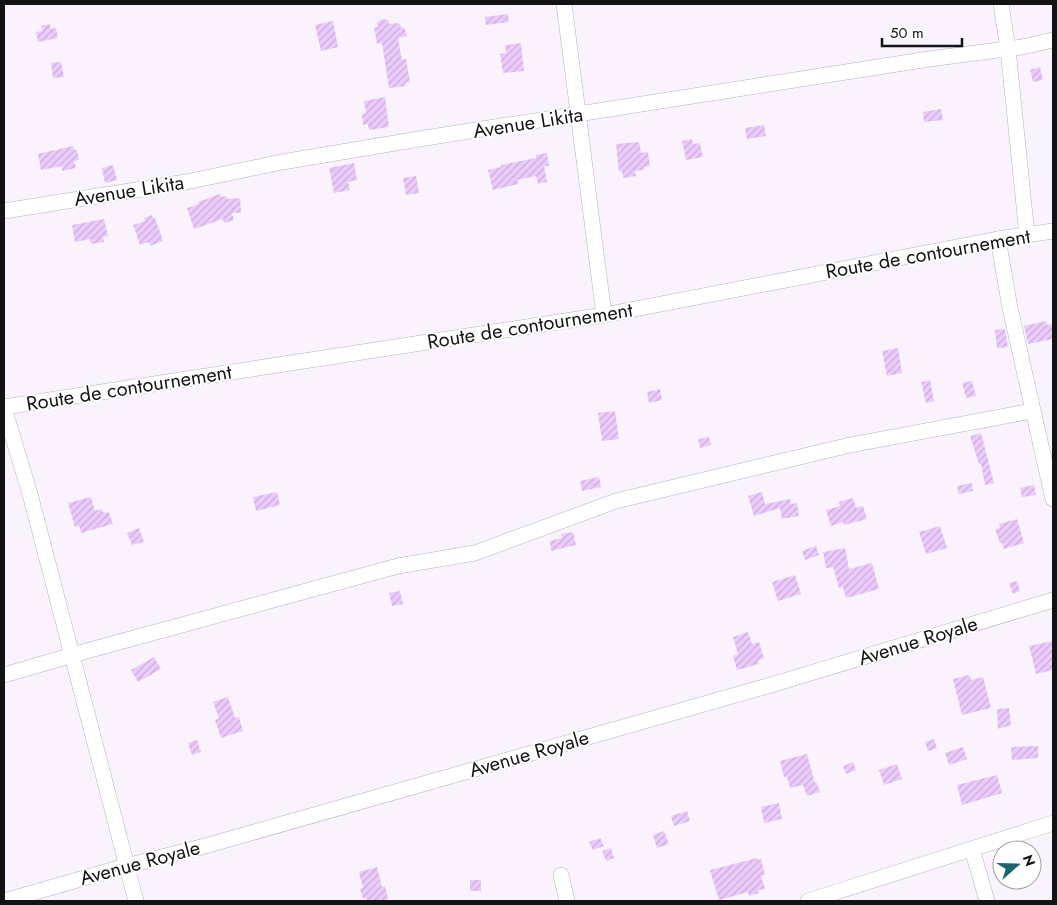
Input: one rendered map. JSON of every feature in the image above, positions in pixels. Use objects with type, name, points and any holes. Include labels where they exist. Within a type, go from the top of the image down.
[{"type":"street","points":[[564,4],[604,315]]},
{"type":"street","points":[[1001,4],[1008,49],[1027,235]]},
{"type":"street","name":"Avenue Likita","points":[[4,211],[186,182],[282,162],[396,143],[929,59],[1008,49],[1053,40]]},
{"type":"street","name":"Route de contournement","points":[[4,408],[604,315],[998,239],[1053,231]]},
{"type":"street","points":[[998,239],[1008,299],[1053,499]]},
{"type":"street","points":[[4,408],[30,494],[136,901]]},
{"type":"street","points":[[4,675],[398,566],[475,553],[616,502],[850,445],[1032,411]]},
{"type":"street","name":"Avenue Royale","points":[[4,901],[764,688],[1053,600]]},
{"type":"street","points":[[808,901],[1053,823]]},
{"type":"street","points":[[972,849],[987,901]]},
{"type":"street","points":[[561,875],[567,901]]},
{"type":"building","points":[[508,14],[509,22],[486,25],[485,17]]},
{"type":"building","points":[[382,19],[388,20],[389,24],[396,23],[400,24],[401,28],[404,27],[407,36],[398,38],[402,60],[406,59],[410,82],[405,83],[406,86],[389,88],[382,43],[377,44],[374,28],[378,27],[377,22]]},
{"type":"building","points":[[333,21],[338,47],[321,51],[315,25]]},
{"type":"building","points":[[50,24],[51,29],[56,28],[58,38],[38,42],[36,32],[42,31],[41,26]]},
{"type":"building","points":[[521,43],[524,71],[503,73],[500,54],[506,53],[505,45]]},
{"type":"building","points":[[61,62],[64,77],[53,78],[51,63]]},
{"type":"building","points":[[1040,67],[1043,80],[1033,82],[1030,70]]},
{"type":"building","points":[[385,97],[389,127],[369,130],[368,124],[363,125],[362,114],[366,113],[364,101]]},
{"type":"building","points":[[941,109],[943,120],[924,122],[923,112]]},
{"type":"building","points":[[764,125],[766,136],[747,139],[745,128]]},
{"type":"building","points":[[692,139],[693,144],[700,143],[703,157],[686,160],[682,141]]},
{"type":"building","points":[[639,142],[641,153],[648,152],[650,166],[644,167],[644,170],[635,171],[636,176],[623,178],[622,171],[619,172],[616,144]]},
{"type":"building","points":[[73,146],[74,150],[77,150],[79,160],[74,161],[76,168],[62,171],[62,166],[41,170],[38,154]]},
{"type":"building","points":[[547,153],[549,166],[544,166],[547,182],[538,184],[536,176],[517,180],[519,184],[493,190],[488,170],[501,167],[501,165],[536,158],[536,155]]},
{"type":"building","points":[[354,163],[357,180],[348,182],[350,190],[334,193],[329,168]]},
{"type":"building","points":[[113,165],[117,180],[105,183],[102,168]]},
{"type":"building","points":[[416,176],[419,193],[406,195],[403,178]]},
{"type":"building","points":[[220,194],[221,197],[226,196],[227,199],[240,198],[241,213],[232,213],[234,220],[224,223],[223,219],[194,229],[187,208]]},
{"type":"building","points":[[152,215],[155,218],[163,241],[150,246],[149,242],[140,245],[133,225],[145,221],[144,218]]},
{"type":"building","points":[[104,219],[108,236],[103,237],[104,242],[91,244],[90,239],[75,242],[72,225]]},
{"type":"building","points":[[1046,321],[1047,325],[1053,324],[1053,339],[1028,344],[1024,326]]},
{"type":"building","points":[[1005,329],[1008,347],[997,348],[995,330]]},
{"type":"building","points":[[898,348],[902,373],[887,376],[882,351]]},
{"type":"building","points":[[930,380],[934,401],[926,403],[921,382]]},
{"type":"building","points":[[972,381],[976,396],[966,398],[962,383]]},
{"type":"building","points":[[660,389],[662,400],[649,403],[647,392]]},
{"type":"building","points":[[615,411],[619,439],[602,441],[598,413]]},
{"type":"building","points":[[981,433],[994,483],[985,485],[981,464],[979,464],[970,436]]},
{"type":"building","points":[[709,437],[711,445],[700,448],[698,439]]},
{"type":"building","points":[[599,477],[601,487],[582,491],[580,481]]},
{"type":"building","points":[[972,483],[973,491],[959,494],[957,486]]},
{"type":"building","points":[[1034,485],[1036,495],[1022,497],[1020,488]]},
{"type":"building","points":[[277,492],[280,505],[256,511],[253,497]]},
{"type":"building","points":[[762,492],[765,504],[790,499],[791,504],[797,503],[799,516],[782,519],[780,508],[754,516],[748,496]]},
{"type":"building","points":[[91,497],[95,511],[102,509],[103,513],[109,512],[113,524],[81,533],[79,526],[75,527],[68,503]]},
{"type":"building","points":[[853,498],[856,508],[863,506],[867,519],[844,525],[843,522],[831,526],[826,510],[840,506],[839,502]]},
{"type":"building","points":[[1017,519],[1024,543],[1004,549],[995,529],[1000,528],[999,524]]},
{"type":"building","points":[[940,526],[947,548],[926,554],[919,532]]},
{"type":"building","points":[[139,528],[144,542],[132,545],[127,533]]},
{"type":"building","points":[[573,532],[576,545],[551,551],[550,541],[562,538],[561,534]]},
{"type":"building","points":[[816,546],[819,555],[805,560],[802,551]]},
{"type":"building","points":[[845,548],[849,569],[872,563],[879,589],[846,598],[843,587],[839,588],[833,567],[826,568],[823,552]]},
{"type":"building","points":[[795,575],[801,594],[778,601],[772,582]]},
{"type":"building","points":[[1017,581],[1020,591],[1013,594],[1009,583]]},
{"type":"building","points":[[400,591],[403,604],[392,606],[389,593]]},
{"type":"building","points":[[748,632],[752,644],[759,642],[764,658],[758,660],[759,664],[737,670],[733,656],[738,654],[733,637]]},
{"type":"building","points":[[1053,641],[1053,670],[1036,674],[1029,646]]},
{"type":"building","points":[[154,657],[161,669],[138,682],[131,670]]},
{"type":"building","points":[[969,675],[971,680],[983,677],[991,708],[962,715],[953,679]]},
{"type":"building","points":[[228,697],[235,718],[239,717],[243,731],[221,738],[215,720],[219,718],[213,702]]},
{"type":"building","points":[[1009,708],[1011,725],[998,729],[997,709]]},
{"type":"building","points":[[934,739],[937,748],[928,751],[925,742]]},
{"type":"building","points":[[197,740],[201,752],[192,755],[188,743]]},
{"type":"building","points":[[1038,746],[1038,758],[1012,760],[1011,747]]},
{"type":"building","points":[[963,747],[967,759],[949,765],[945,753]]},
{"type":"building","points":[[807,754],[815,783],[817,783],[820,792],[807,796],[803,785],[790,788],[787,777],[784,777],[780,761]]},
{"type":"building","points":[[853,762],[856,770],[846,774],[843,766]]},
{"type":"building","points":[[897,764],[902,779],[884,785],[879,770]]},
{"type":"building","points":[[997,775],[1002,793],[962,805],[957,785]]},
{"type":"building","points":[[779,803],[782,819],[764,823],[761,807]]},
{"type":"building","points":[[687,811],[690,821],[674,826],[671,816]]},
{"type":"building","points":[[664,831],[669,844],[657,848],[653,835]]},
{"type":"building","points":[[600,838],[604,846],[593,850],[589,842]]},
{"type":"building","points":[[611,848],[614,858],[606,861],[602,851]]},
{"type":"building","points":[[757,858],[758,860],[761,859],[765,875],[761,876],[765,889],[758,890],[759,893],[749,896],[748,892],[719,900],[710,870]]},
{"type":"building","points":[[377,867],[382,887],[385,886],[388,899],[367,901],[366,898],[363,899],[360,889],[363,888],[359,872]]},
{"type":"building","points":[[470,880],[481,880],[481,891],[470,891]]}]
